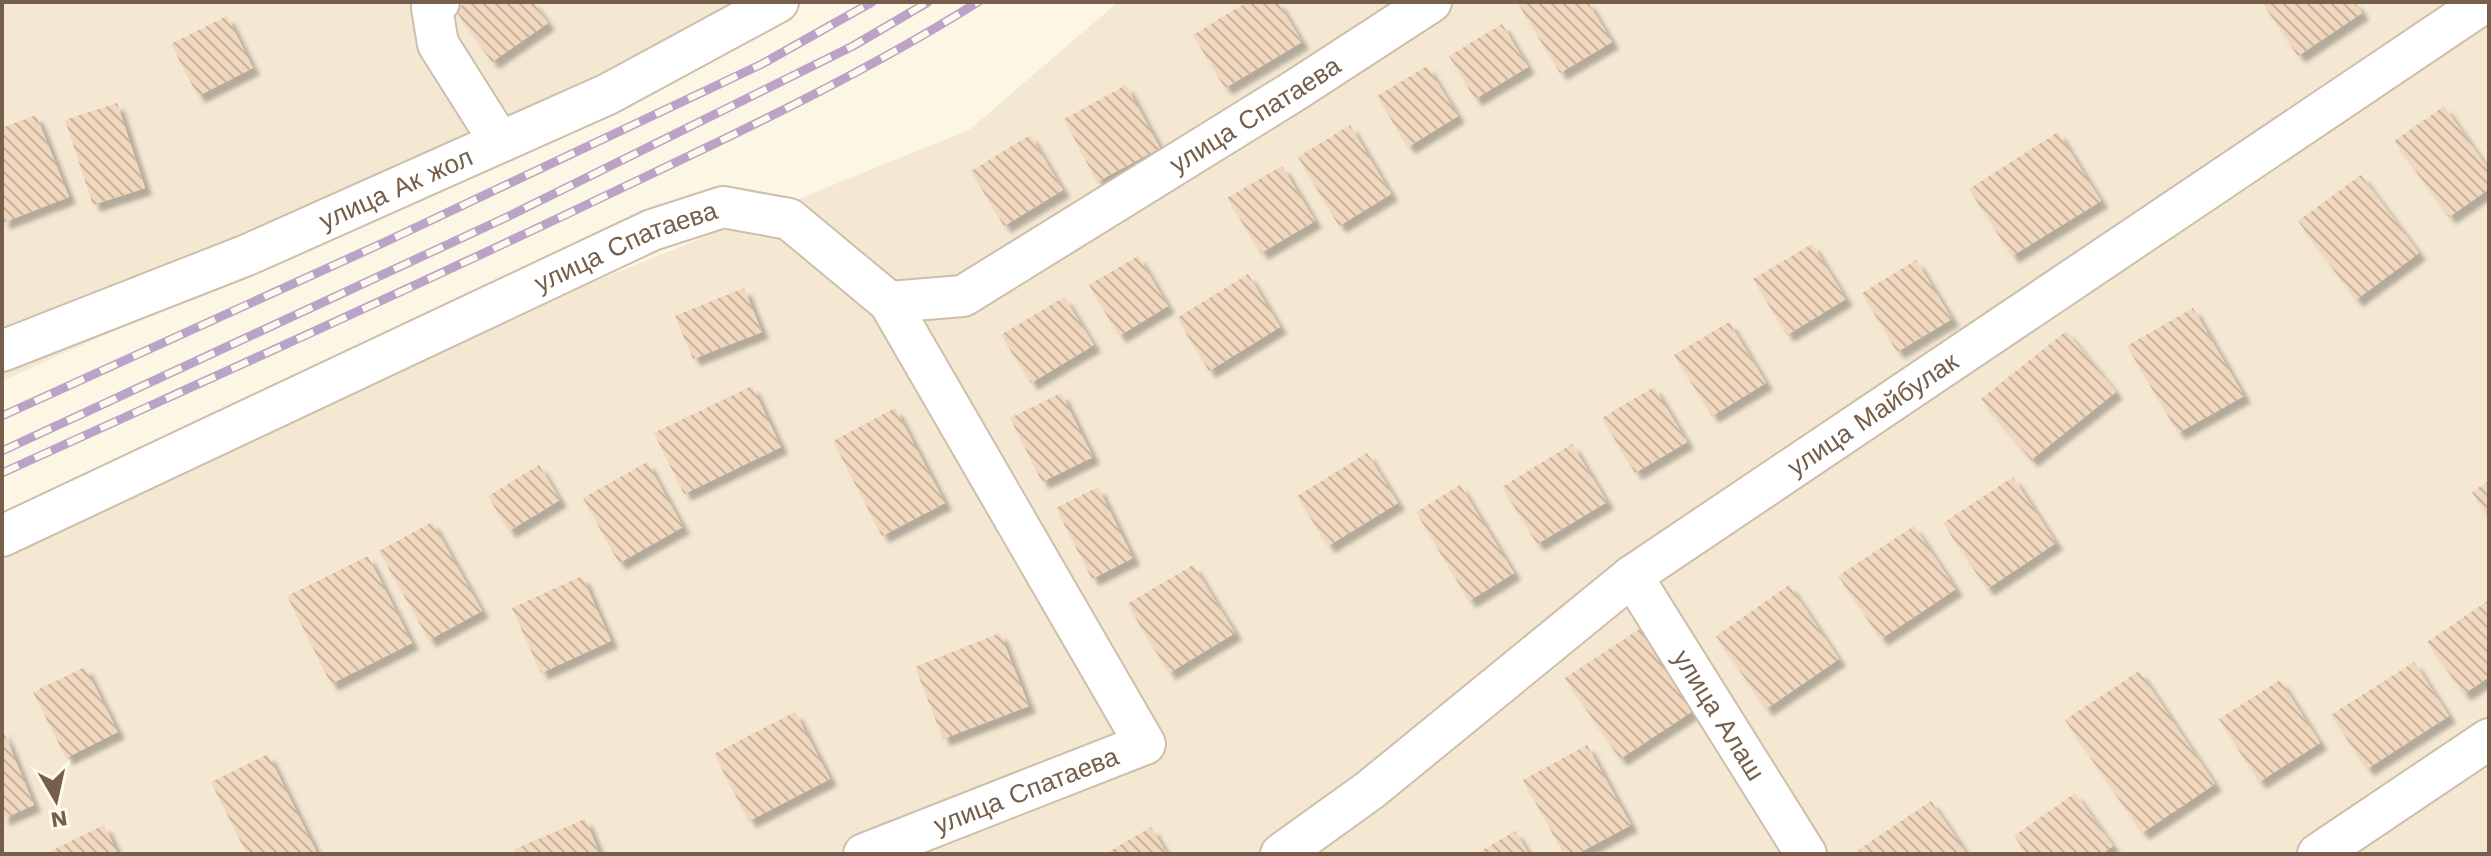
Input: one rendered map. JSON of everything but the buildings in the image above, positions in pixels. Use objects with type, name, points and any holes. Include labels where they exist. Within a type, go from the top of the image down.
[{"type":"street","points":[[439,2],[432,8],[438,44],[500,142]]},
{"type":"street","name":"улица Ак жол","points":[[2,351],[247,255],[608,94],[778,2]]},
{"type":"street","name":"улица Спатаева","points":[[889,302],[963,296],[1294,91],[1431,2]]},
{"type":"street","name":"улица Майбулак","points":[[1281,854],[1370,790],[1632,576],[2485,2]]},
{"type":"street","name":"улица Спатаева","points":[[2,536],[652,230],[723,207],[789,219],[889,302],[1145,744],[864,854]]},
{"type":"street","name":"улица Алаш","points":[[1632,576],[1806,854]]},
{"type":"street","points":[[2318,854],[2489,739]]},
{"type":"shaded area","points":[[2,2],[805,2],[642,94],[2,381]]},
{"type":"shaded area","points":[[1118,2],[2489,2],[2489,854],[2,854],[2,521],[969,130]]},
{"type":"railway","points":[[2,416],[385,242],[762,64],[872,2]]},
{"type":"railway","points":[[2,451],[507,217],[853,46],[928,2]]},
{"type":"railway","points":[[2,473],[702,150],[842,80],[978,2]]}]
